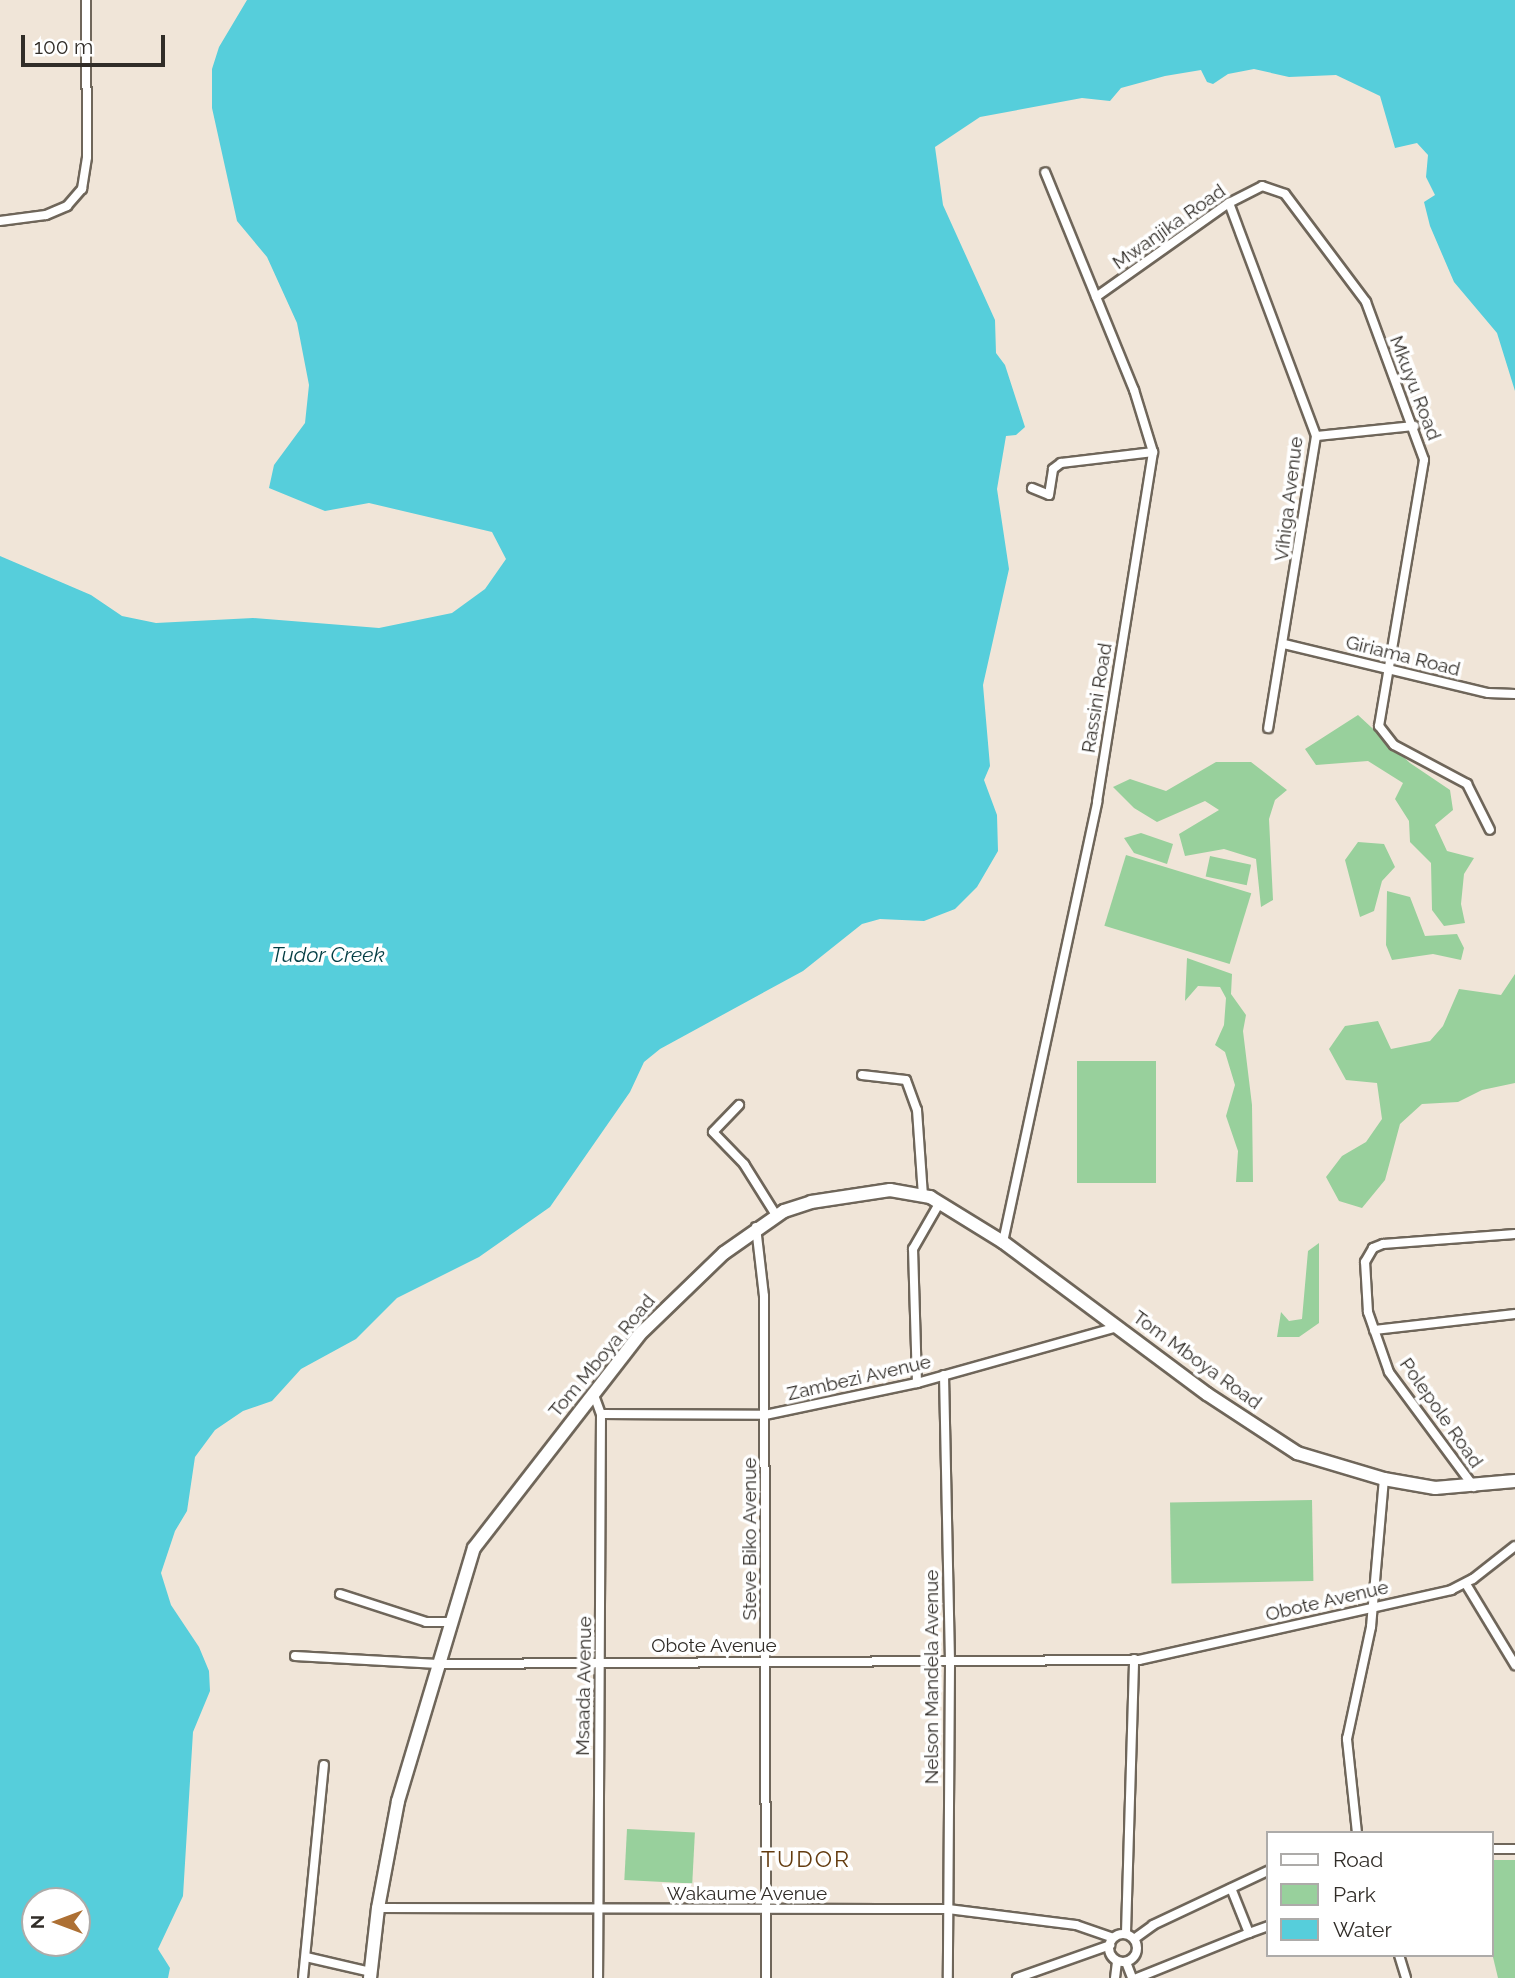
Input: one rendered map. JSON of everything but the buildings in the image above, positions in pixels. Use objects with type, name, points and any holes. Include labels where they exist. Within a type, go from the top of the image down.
[{"type":"main road","name":"Tom Mboya Road","points":[[371,1975],[378,1908],[398,1801],[467,1565],[480,1540],[639,1335],[756,1227],[776,1215],[846,1195],[890,1190],[923,1195],[940,1202],[1003,1242],[1297,1453],[1384,1479],[1435,1488],[1474,1487],[1515,1481]]},
{"type":"street","points":[[0,221],[46,215],[67,206],[82,189],[87,157],[86,0]]},
{"type":"street","name":"Rassini Road","points":[[1003,1242],[1097,802],[1153,452],[1135,390],[1045,172]]},
{"type":"street","name":"Mwanjika Road","points":[[1096,297],[1229,203],[1262,186]]},
{"type":"street","name":"Mkuyu Road","points":[[1262,186],[1285,194],[1366,302],[1414,426],[1424,460],[1386,667],[1379,726],[1394,745],[1467,784],[1490,830]]},
{"type":"street","name":"Vihiga Avenue","points":[[1229,203],[1316,436],[1284,644],[1268,727]]},
{"type":"street","points":[[1316,436],[1414,426]]},
{"type":"street","points":[[1032,488],[1049,495],[1053,469],[1061,463],[1153,452]]},
{"type":"street","name":"Giriama Road","points":[[1284,644],[1488,693],[1515,694]]},
{"type":"street","points":[[862,1075],[906,1080],[918,1110],[923,1195]]},
{"type":"street","points":[[739,1105],[713,1132],[744,1164],[776,1215]]},
{"type":"street","points":[[917,1383],[913,1249],[940,1202]]},
{"type":"street","name":"Steve Biko Avenue","points":[[756,1227],[764,1296],[766,1978]]},
{"type":"street","name":"Polepole Road","points":[[1474,1487],[1389,1372],[1374,1329],[1365,1262],[1373,1248],[1383,1244],[1515,1234]]},
{"type":"street","points":[[1374,1329],[1515,1314]]},
{"type":"street","name":"Zambezi Avenue","points":[[601,1414],[765,1415],[917,1383],[1118,1327]]},
{"type":"street","name":"Nelson Mandela Avenue","points":[[944,1375],[950,1664],[948,1978]]},
{"type":"street","name":"Msaada Avenue","points":[[594,1395],[601,1414],[598,1978]]},
{"type":"street","points":[[1357,1831],[1347,1739],[1374,1606],[1384,1479]]},
{"type":"street","name":"Obote Avenue","points":[[295,1656],[438,1664],[766,1661],[950,1664],[1134,1659],[1466,1584],[1515,1546]]},
{"type":"street","points":[[1466,1584],[1515,1665]]},
{"type":"street","points":[[340,1594],[426,1622],[451,1622]]},
{"type":"street","points":[[1126,1933],[1134,1659]]},
{"type":"street","points":[[303,1978],[324,1765]]},
{"type":"street","points":[[1494,1849],[1515,1849]]},
{"type":"street","points":[[1134,1939],[1266,1872]]},
{"type":"street","points":[[1231,1888],[1249,1933]]},
{"type":"street","name":"Wakaume Avenue","points":[[378,1908],[948,1909],[1076,1925],[1112,1942]]},
{"type":"street","points":[[1137,1978],[1266,1927]]},
{"type":"street","points":[[1126,1933],[1134,1939]]},
{"type":"street","points":[[1017,1978],[1112,1942],[1126,1933]]},
{"type":"street","points":[[1116,1962],[1126,1962],[1134,1957],[1134,1939]]},
{"type":"street","points":[[1112,1942],[1109,1954],[1116,1962],[1115,1978]]},
{"type":"street","points":[[306,1957],[371,1975]]},
{"type":"street","points":[[1400,1957],[1406,1978]]},
{"type":"street","points":[[1126,1962],[1132,1978]]},
{"type":"green space","points":[[1358,715],[1410,763],[1450,790],[1453,810],[1435,825],[1447,851],[1474,858],[1464,874],[1461,904],[1465,923],[1444,926],[1432,910],[1431,863],[1410,842],[1409,821],[1395,799],[1403,783],[1368,761],[1316,765],[1305,749]]},
{"type":"green space","points":[[1216,762],[1251,762],[1287,790],[1275,800],[1269,819],[1273,900],[1261,907],[1256,859],[1224,849],[1185,856],[1179,834],[1219,810],[1205,801],[1157,822],[1134,808],[1113,787],[1130,779],[1166,791]]},
{"type":"green space","points":[[1141,833],[1173,844],[1167,864],[1134,853],[1124,838]]},
{"type":"green space","points":[[1358,842],[1384,844],[1395,867],[1382,881],[1374,911],[1360,917],[1345,860]]},
{"type":"green space","points":[[1126,855],[1251,893],[1230,964],[1104,926]]},
{"type":"green space","points":[[1210,856],[1251,865],[1247,885],[1206,877]]},
{"type":"green space","points":[[1387,891],[1410,897],[1425,936],[1457,934],[1464,948],[1461,960],[1433,954],[1392,960],[1386,945]]},
{"type":"green space","points":[[1187,958],[1232,974],[1231,994],[1246,1015],[1243,1031],[1252,1105],[1253,1182],[1236,1182],[1238,1151],[1226,1116],[1235,1085],[1225,1052],[1215,1045],[1224,1025],[1226,998],[1220,987],[1198,986],[1185,1001]]},
{"type":"green space","points":[[1515,974],[1515,1083],[1482,1090],[1458,1102],[1422,1104],[1400,1124],[1385,1180],[1362,1208],[1339,1201],[1326,1177],[1342,1156],[1366,1142],[1382,1119],[1377,1083],[1346,1080],[1329,1049],[1345,1026],[1378,1021],[1391,1049],[1430,1041],[1443,1026],[1459,989],[1501,995]]},
{"type":"green space","points":[[1077,1061],[1156,1061],[1156,1183],[1077,1183]]},
{"type":"green space","points":[[1319,1243],[1319,1323],[1299,1337],[1277,1337],[1281,1312],[1289,1321],[1302,1319],[1308,1251]]},
{"type":"green space","points":[[1312,1500],[1313,1581],[1171,1583],[1170,1502]]},
{"type":"green space","points":[[627,1829],[695,1833],[692,1883],[624,1880]]},
{"type":"green space","points":[[1494,1860],[1515,1860],[1515,1978],[1498,1978],[1493,1957]]},
{"type":"water","name":"Tudor Creek","points":[[247,0],[1515,0],[1515,391],[1497,333],[1454,282],[1430,226],[1424,202],[1435,195],[1426,177],[1428,155],[1417,143],[1395,148],[1380,96],[1336,75],[1289,77],[1254,69],[1228,74],[1213,84],[1207,82],[1201,70],[1165,76],[1121,88],[1110,101],[1082,98],[980,117],[935,147],[943,205],[995,320],[996,353],[1005,365],[1025,427],[1016,435],[1006,436],[997,489],[1009,569],[983,685],[990,766],[984,780],[997,815],[998,851],[977,887],[955,909],[924,921],[880,919],[862,924],[803,971],[660,1049],[644,1062],[630,1092],[550,1207],[479,1257],[397,1298],[356,1339],[301,1369],[272,1401],[243,1411],[215,1430],[195,1457],[187,1511],[175,1531],[161,1573],[171,1605],[199,1647],[209,1671],[210,1691],[193,1732],[183,1896],[158,1949],[170,1968],[168,1978],[0,1978],[0,556],[91,595],[122,616],[156,623],[253,618],[379,628],[452,613],[485,589],[506,559],[492,532],[369,503],[325,511],[269,488],[274,465],[305,423],[309,385],[297,323],[267,257],[237,221],[212,108],[212,69],[219,47]]},
{"type":"district","name":"TUDOR","points":[[806,1859]]}]
